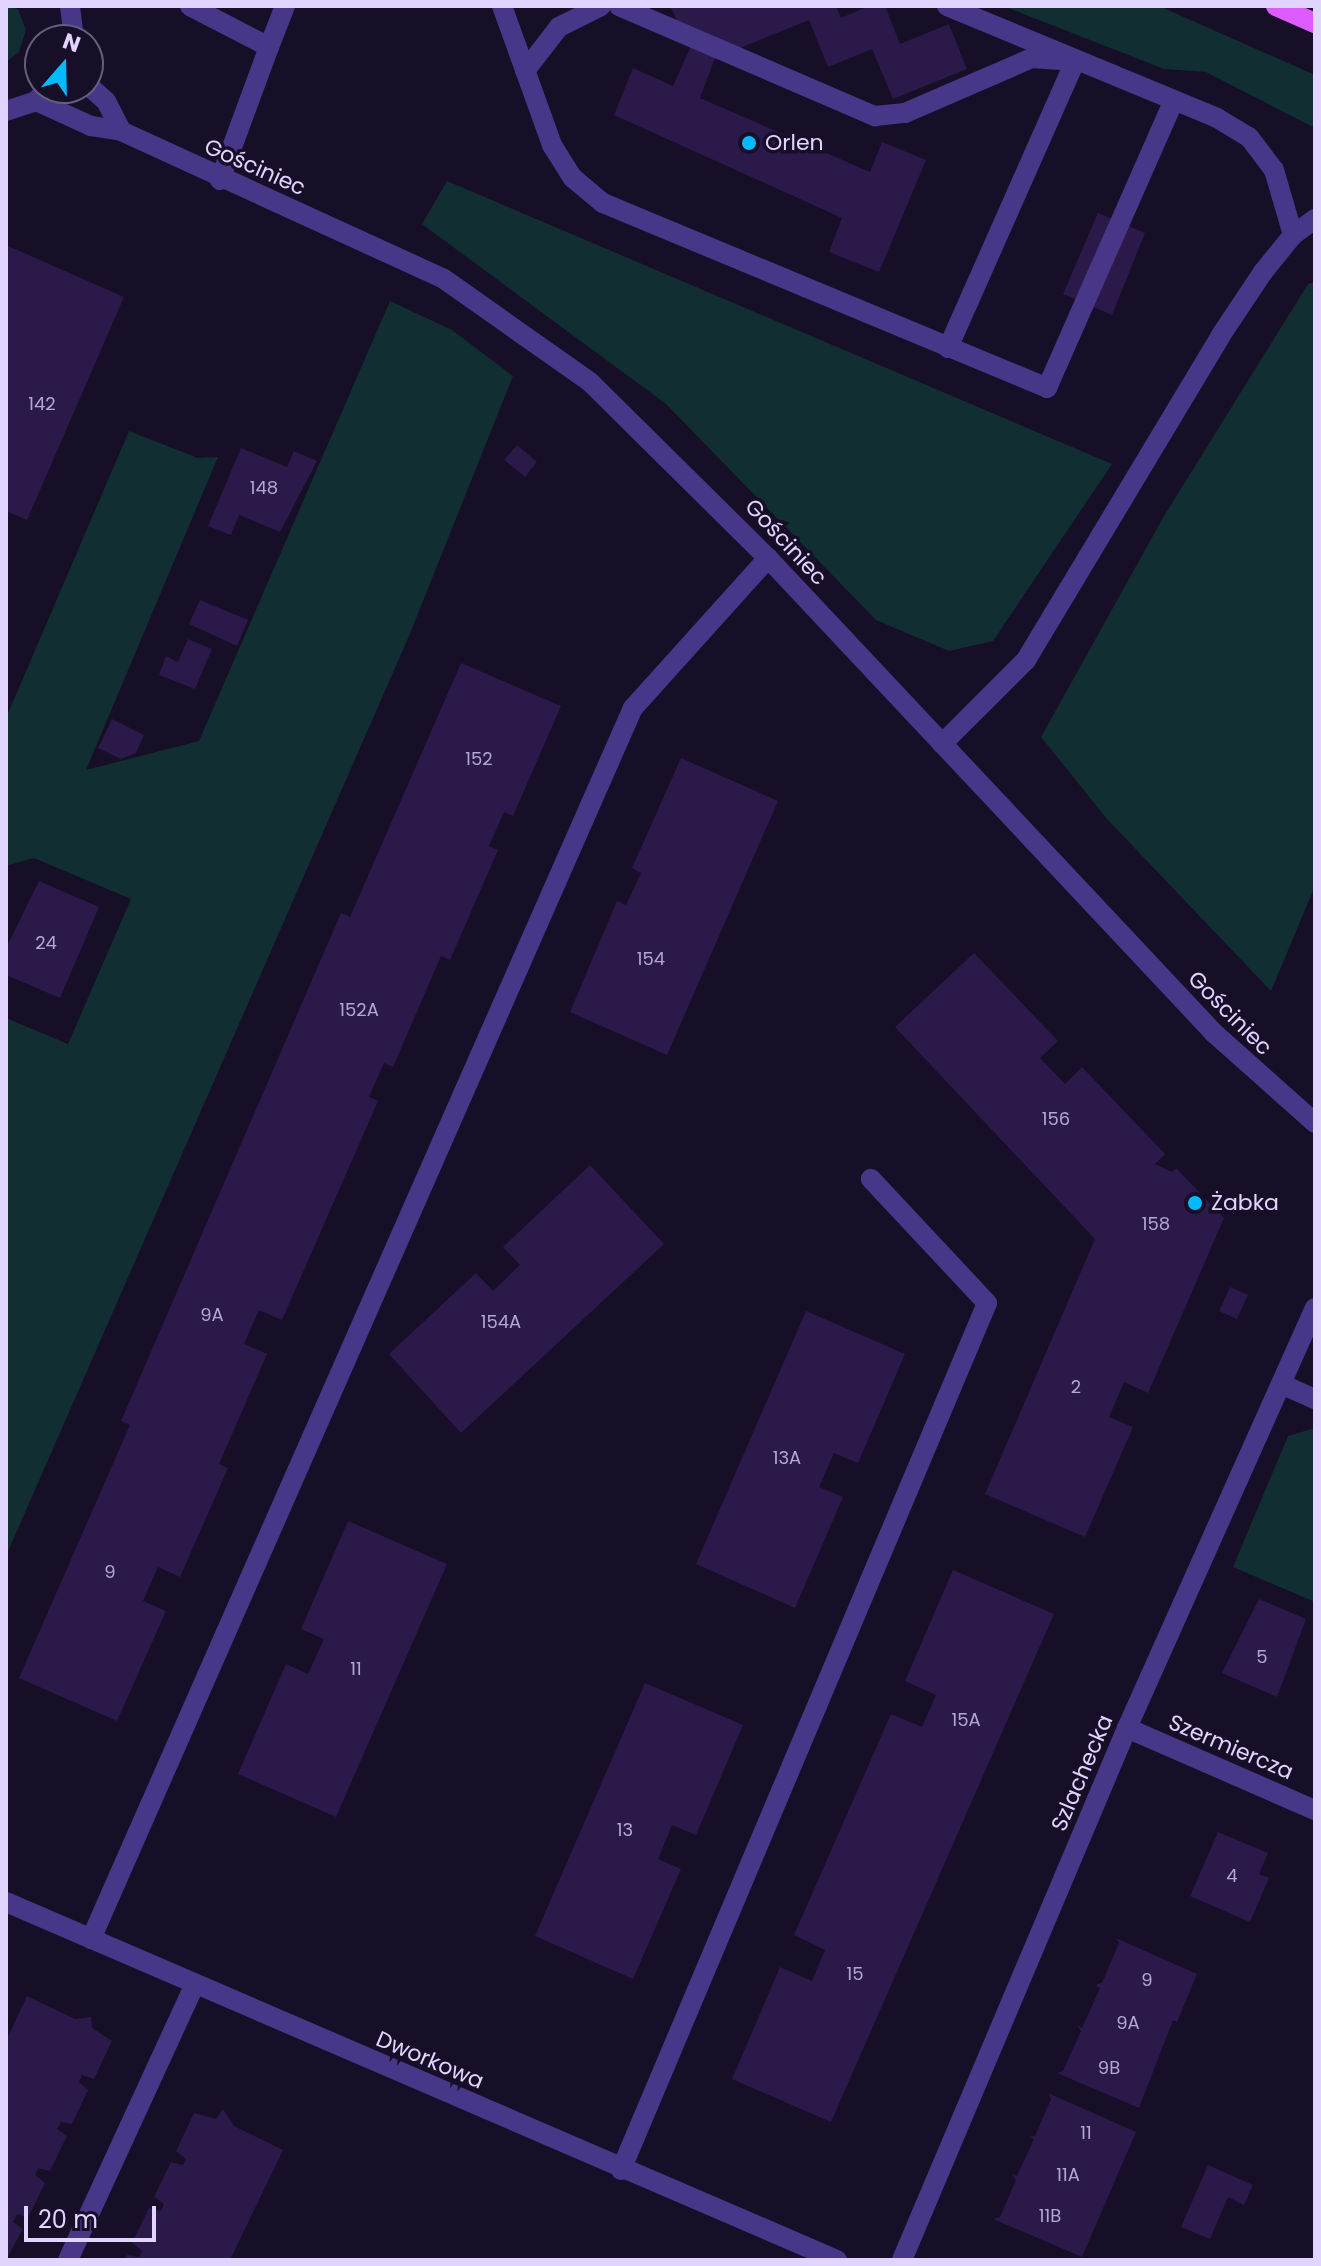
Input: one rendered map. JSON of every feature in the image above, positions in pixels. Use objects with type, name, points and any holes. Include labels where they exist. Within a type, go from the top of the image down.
[{"type":"main road","points":[[1276,6],[1315,23]]},
{"type":"street","points":[[190,6],[269,47]]},
{"type":"street","points":[[220,180],[285,6]]},
{"type":"street","points":[[502,6],[552,145],[573,178],[603,203],[1047,388],[1173,102]]},
{"type":"street","points":[[525,71],[559,27],[601,6]]},
{"type":"street","points":[[619,6],[875,116],[905,113],[1032,58],[1075,61]]},
{"type":"street","points":[[947,6],[1249,137],[1274,170],[1293,235]]},
{"type":"street","points":[[948,348],[1075,61]]},
{"type":"street","points":[[104,99],[121,131]]},
{"type":"street","name":"Gościniec","points":[[57,104],[91,126],[121,131],[220,180],[444,279],[532,337],[650,435],[1214,1033],[1315,1123]]},
{"type":"street","points":[[942,744],[1026,660],[1221,335],[1293,235],[1315,219]]},
{"type":"street","points":[[91,1939],[633,708],[768,558]]},
{"type":"street","points":[[621,2170],[987,1303],[871,1179]]},
{"type":"street","name":"Szlachecka","points":[[902,2260],[1127,1728],[1315,1308]]},
{"type":"street","points":[[1281,1384],[1315,1399]]},
{"type":"street","name":"Szermiercza","points":[[1127,1728],[1315,1810]]},
{"type":"street","name":"Dworkowa","points":[[6,1902],[621,2170],[837,2260]]},
{"type":"street","points":[[68,2260],[195,1984]]},
{"type":"green space","points":[[6,6],[18,9],[24,25],[24,36],[19,52],[6,62]]},
{"type":"green space","points":[[1003,6],[1159,6],[1315,75],[1315,128],[1206,72],[1164,69]]},
{"type":"green space","points":[[447,181],[1112,464],[993,641],[949,651],[876,620],[666,404],[422,224]]},
{"type":"green space","points":[[1315,282],[1315,886],[1271,991],[1107,819],[1041,737],[1164,516],[1308,284]]},
{"type":"green space","points":[[390,301],[452,330],[513,376],[409,636],[6,1556],[6,1018],[68,1044],[131,899],[34,858],[6,866],[6,718],[129,431],[198,458],[218,457],[86,770],[199,741]]},
{"type":"green space","points":[[1315,1428],[1315,1602],[1233,1567],[1288,1436]]},
{"type":"building","points":[[670,6],[836,6],[841,18],[869,6],[885,6],[900,44],[949,24],[967,69],[893,99],[872,49],[828,67],[809,20],[715,58],[700,98],[870,172],[882,142],[926,160],[879,272],[829,252],[842,218],[614,115],[633,68],[673,86],[690,48]]},
{"type":"building","points":[[1098,213],[1145,233],[1112,315],[1063,294]]},
{"type":"building","points":[[6,245],[124,297],[27,520],[6,511]]},
{"type":"building","points":[[517,445],[537,462],[525,477],[504,460]]},
{"type":"building","points":[[241,448],[287,467],[294,451],[317,461],[280,532],[239,515],[231,535],[208,526]]},
{"type":"building","points":[[200,600],[248,620],[237,646],[189,624]]},
{"type":"building","points":[[188,639],[212,649],[195,689],[159,675],[166,656],[178,662]]},
{"type":"building","points":[[461,663],[561,706],[513,816],[504,812],[489,846],[498,850],[450,960],[441,956],[393,1067],[384,1063],[369,1097],[378,1101],[282,1320],[259,1310],[244,1344],[267,1354],[219,1464],[228,1468],[180,1577],[158,1567],[143,1601],[166,1611],[117,1721],[19,1678],[130,1425],[121,1421],[341,913],[350,917]]},
{"type":"building","points":[[112,719],[144,735],[136,753],[121,759],[98,748]]},
{"type":"building","points":[[681,758],[778,801],[667,1055],[570,1012],[617,901],[626,905],[641,873],[632,868]]},
{"type":"building","points":[[39,881],[99,907],[60,998],[6,975],[6,948]]},
{"type":"building","points":[[974,953],[1058,1041],[1040,1058],[1065,1084],[1082,1067],[1165,1154],[1155,1164],[1172,1172],[1176,1168],[1224,1218],[1148,1393],[1124,1382],[1109,1417],[1133,1427],[1085,1537],[985,1494],[1095,1239],[895,1027]]},
{"type":"building","points":[[590,1165],[664,1244],[461,1433],[389,1354],[476,1273],[493,1291],[520,1265],[503,1247]]},
{"type":"building","points":[[1230,1287],[1248,1295],[1237,1319],[1219,1311]]},
{"type":"building","points":[[806,1311],[905,1354],[858,1463],[834,1453],[819,1487],[843,1497],[795,1608],[696,1564]]},
{"type":"building","points":[[348,1521],[447,1564],[336,1817],[238,1774],[286,1664],[308,1674],[324,1639],[301,1629]]},
{"type":"building","points":[[953,1570],[1054,1614],[831,2122],[732,2079],[780,1967],[812,1981],[825,1950],[794,1935],[891,1714],[922,1727],[936,1695],[905,1681]]},
{"type":"building","points":[[1259,1599],[1306,1619],[1277,1697],[1222,1673]]},
{"type":"building","points":[[645,1683],[743,1725],[696,1835],[672,1825],[658,1859],[681,1869],[633,1979],[535,1936]]},
{"type":"building","points":[[1218,1832],[1268,1853],[1259,1874],[1269,1878],[1250,1922],[1190,1896]]},
{"type":"building","points":[[1116,1938],[1197,1974],[1177,2022],[1173,2020],[1139,2108],[1057,2073],[1063,2071],[1081,2031],[1077,2025],[1082,2028],[1100,1988],[1095,1985],[1102,1983],[1119,1943]]},
{"type":"building","points":[[27,1996],[75,2019],[91,2017],[92,2028],[112,2041],[94,2079],[82,2075],[79,2082],[88,2090],[72,2124],[61,2122],[57,2129],[67,2136],[50,2171],[38,2168],[35,2175],[45,2183],[28,2218],[17,2214],[13,2222],[23,2229],[6,2260],[6,2041]]},
{"type":"building","points":[[1048,2093],[1136,2132],[1082,2257],[993,2219],[1000,2217],[1016,2180],[1012,2174],[1017,2176],[1034,2139],[1029,2137],[1035,2136],[1051,2099]]},
{"type":"building","points":[[223,2109],[234,2126],[283,2150],[230,2260],[124,2260],[127,2255],[139,2257],[142,2251],[132,2243],[149,2208],[161,2211],[164,2204],[154,2197],[171,2162],[183,2165],[186,2159],[176,2151],[194,2113],[216,2119]]},
{"type":"building","points":[[1208,2165],[1253,2185],[1244,2205],[1228,2197],[1210,2239],[1181,2227]]},
{"type":"place","name":"Orlen","points":[[749,143]]},
{"type":"place","name":"Żabka","points":[[1195,1203]]}]
